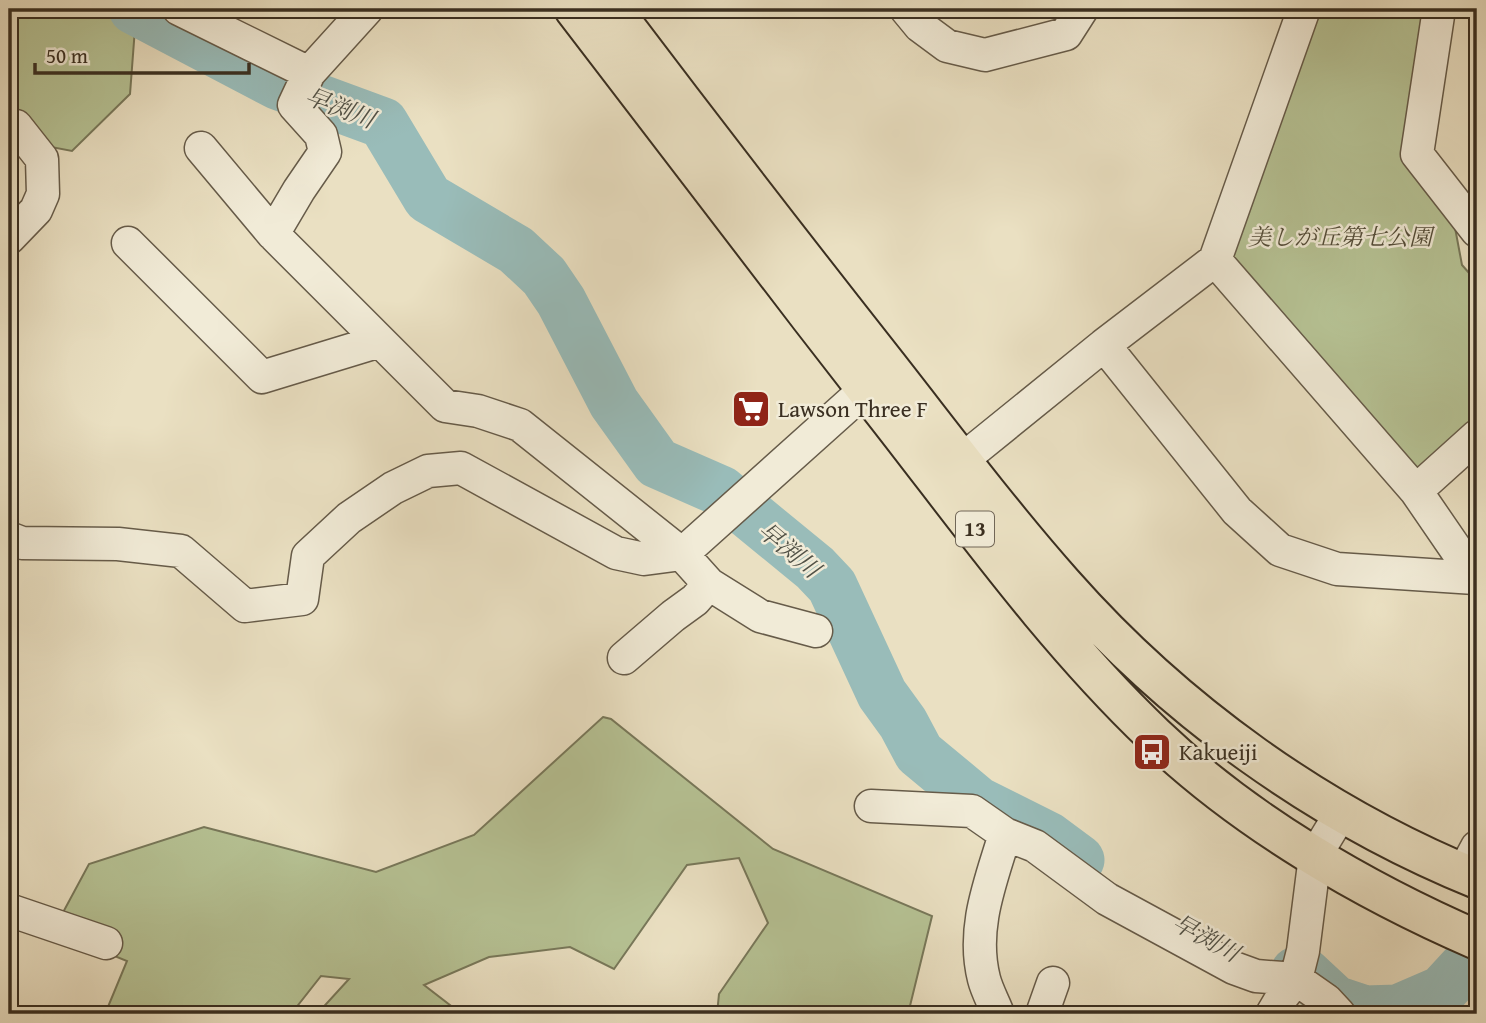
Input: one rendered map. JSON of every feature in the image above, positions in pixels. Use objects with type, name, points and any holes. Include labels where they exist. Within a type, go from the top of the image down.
[{"type":"main road","name":"13","points":[[574,9],[720,203],[1025,593],[1087,667],[1157,738],[1233,801],[1315,856],[1391,899],[1477,940]]},
{"type":"main road","name":"13","points":[[612,9],[753,195],[962,460],[1064,586],[1122,644],[1182,700],[1220,730],[1341,813],[1400,844],[1472,866]]},
{"type":"street","points":[[179,9],[231,20],[302,88],[325,152],[273,234]]},
{"type":"street","points":[[302,88],[368,9]]},
{"type":"street","points":[[906,9],[920,26],[947,46],[985,55],[1066,34],[1082,9]]},
{"type":"street","points":[[962,460],[1104,345],[1215,260],[1304,9]]},
{"type":"street","points":[[1439,9],[1417,155],[1477,231]]},
{"type":"street","points":[[9,125],[16,126],[42,159],[43,194],[36,210],[9,239]]},
{"type":"street","points":[[201,148],[273,234],[445,406],[478,411],[520,425],[682,554],[709,583],[760,615],[816,631]]},
{"type":"street","points":[[128,243],[262,377],[380,341]]},
{"type":"street","points":[[1215,260],[1416,491],[1476,579]]},
{"type":"street","points":[[1104,345],[1237,511],[1280,550],[1337,569],[1476,579]]},
{"type":"street","points":[[9,538],[22,543],[118,544],[181,551],[245,606],[302,599],[308,556],[349,518],[393,488],[428,471],[461,468],[616,553],[644,559],[682,554],[866,389]]},
{"type":"street","points":[[1416,491],[1477,436]]},
{"type":"street","points":[[624,659],[695,600],[709,583]]},
{"type":"street","points":[[871,806],[972,811],[1005,834],[1035,846],[1107,899],[1234,968],[1256,976],[1300,965]]},
{"type":"street","points":[[1272,1014],[1300,965],[1315,856],[1341,813]]},
{"type":"street","points":[[998,1014],[984,978],[980,917],[1005,834]]},
{"type":"street","points":[[9,910],[106,943]]},
{"type":"street","points":[[1300,965],[1339,1014]]},
{"type":"street","points":[[1042,1014],[1053,983]]},
{"type":"green space","points":[[9,9],[102,9],[135,28],[130,94],[72,151],[9,139]]},
{"type":"green space","name":"美しが丘第七公園","points":[[1312,9],[1429,9],[1404,154],[1453,217],[1462,265],[1477,282],[1477,425],[1416,477],[1224,257]]},
{"type":"green space","points":[[603,717],[611,719],[773,849],[932,916],[908,1014],[717,1014],[719,994],[768,923],[739,858],[687,865],[614,969],[570,947],[489,957],[424,985],[455,1009],[451,1014],[317,1014],[349,979],[321,976],[291,1014],[105,1014],[127,961],[53,931],[89,864],[204,827],[376,872],[474,835]]},
{"type":"waterway","name":"早渕川","points":[[134,9],[277,84],[383,123],[428,198],[516,250],[544,276],[561,301],[614,403],[657,463],[721,491],[815,568],[832,586],[882,694],[903,723],[919,753],[978,802],[1048,837],[1079,860]]},
{"type":"waterway","name":"早渕川","points":[[1296,972],[1306,974],[1335,1001],[1365,1011],[1398,1010],[1442,991],[1465,966]]},
{"type":"place","name":"Lawson Three F","points":[[751,409]]},
{"type":"place","name":"Kakueiji","points":[[1152,752]]}]
